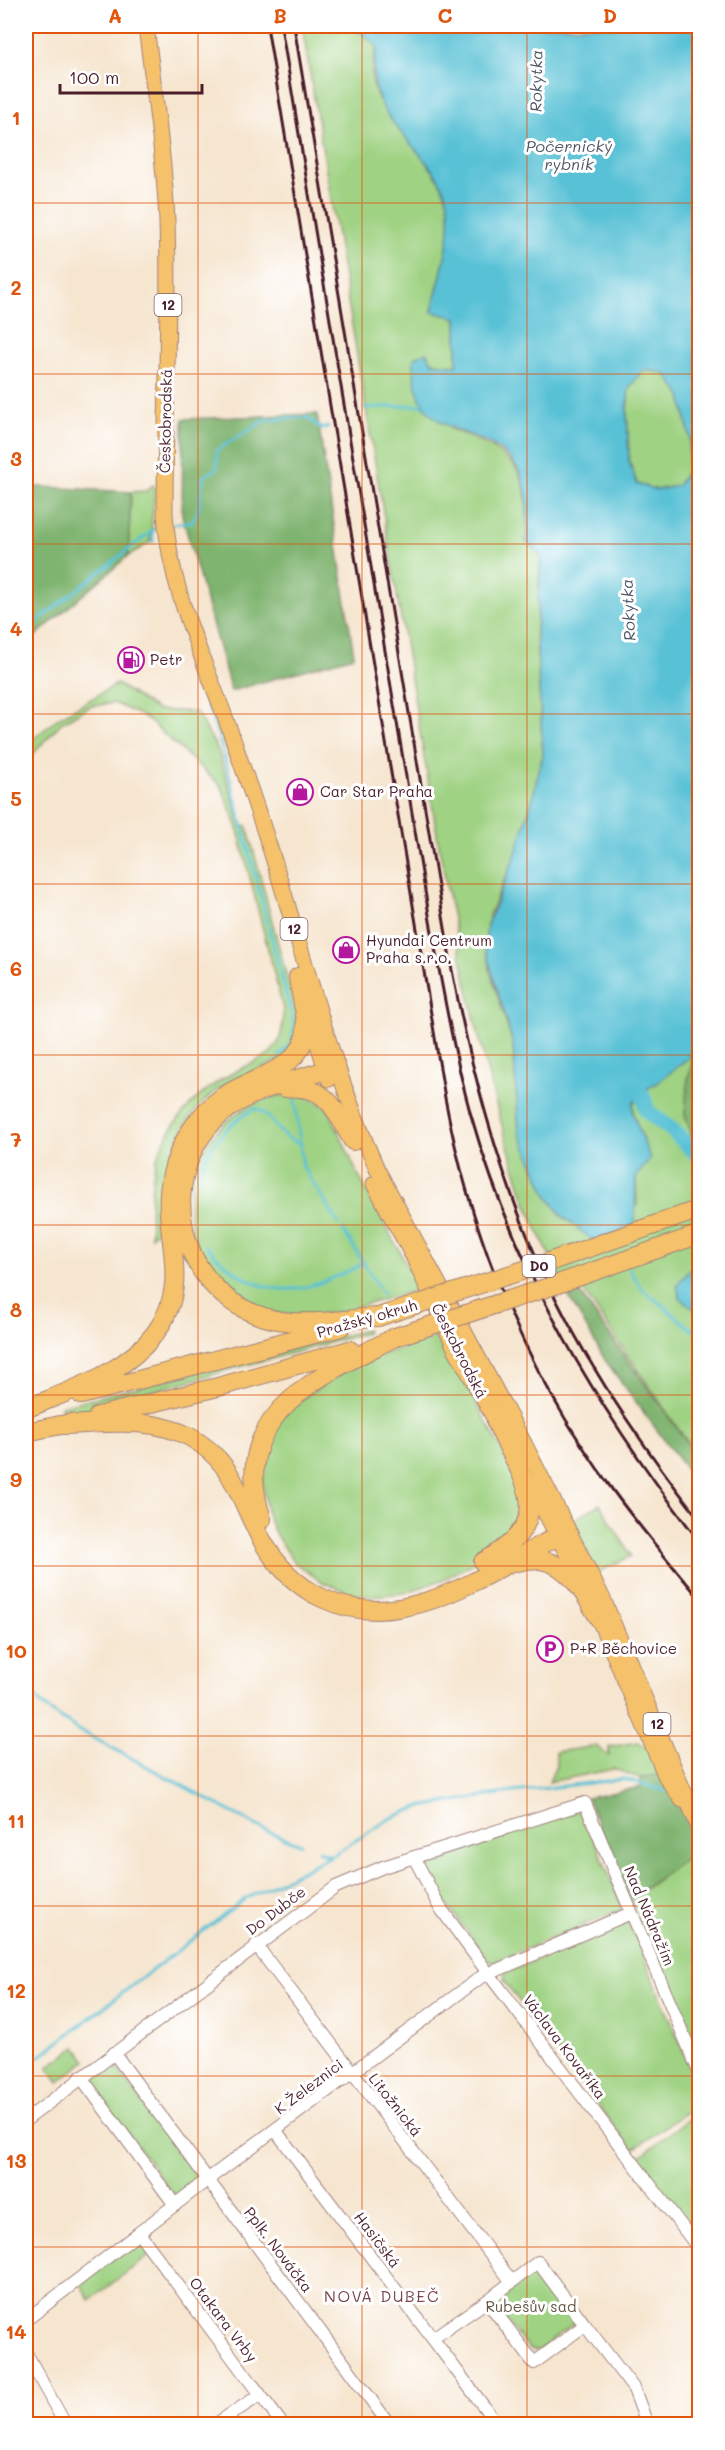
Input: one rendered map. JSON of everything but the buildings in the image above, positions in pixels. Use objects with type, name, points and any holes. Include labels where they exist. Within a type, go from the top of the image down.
[{"type":"highway","points":[[27,1408],[116,1369],[139,1351],[162,1323],[172,1299],[176,1275],[168,1214],[171,1175],[179,1150],[193,1128],[226,1095],[289,1061],[300,1050],[306,1031],[297,977]]},
{"type":"highway","points":[[226,1095],[329,1063]]},
{"type":"highway","points":[[329,1063],[245,1098],[224,1112],[206,1130],[186,1170],[181,1192],[181,1215],[187,1243],[195,1261],[219,1293],[240,1307],[263,1317],[294,1322],[371,1318]]},
{"type":"highway","points":[[245,1098],[286,1088],[315,1091],[331,1103],[352,1141]]},
{"type":"highway","name":"Pražský okruh","points":[[27,1408],[203,1365],[371,1318],[556,1260],[699,1209]]},
{"type":"highway","name":"Pražský okruh","points":[[60,1425],[218,1387],[377,1344],[562,1283],[699,1234]]},
{"type":"highway","points":[[377,1344],[306,1385],[271,1421],[261,1444],[257,1463],[256,1489],[260,1513],[267,1533],[285,1560],[323,1590],[352,1599],[374,1602],[402,1600],[434,1590],[561,1530]]},
{"type":"highway","points":[[434,1590],[505,1549],[522,1533],[529,1521],[530,1508],[527,1493],[496,1422]]},
{"type":"highway","points":[[26,1432],[60,1425],[148,1424],[179,1432],[201,1444],[218,1458],[234,1478],[260,1536],[280,1566],[301,1586],[333,1603],[370,1611],[408,1608],[433,1599],[480,1577],[561,1530]]},
{"type":"highway","points":[[480,1577],[527,1560],[549,1561],[573,1578],[600,1620]]},
{"type":"main road","name":"Českobrodská","points":[[146,26],[162,152],[167,221],[165,460],[167,548],[179,597],[236,746],[274,861],[352,1141],[412,1257],[454,1346],[621,1637],[696,1809],[699,1830]]},
{"type":"main road","name":"Českobrodská","points":[[253,803],[264,862],[297,977],[329,1063],[377,1169],[561,1530],[666,1777],[696,1809]]},
{"type":"street","name":"Do Dubče","points":[[26,2120],[336,1887],[414,1857],[585,1803]]},
{"type":"street","name":"Nad Nádražím","points":[[585,1803],[699,2074]]},
{"type":"street","name":"Václava Kovaříka","points":[[414,1857],[440,1906],[699,2250]]},
{"type":"street","name":"K Železnici","points":[[26,2320],[207,2180],[488,1972],[631,1912]]},
{"type":"street","name":"Litožnická","points":[[256,1945],[512,2282]]},
{"type":"street","name":"Pplk. Nováčka","points":[[114,2053],[389,2424]]},
{"type":"street","points":[[81,2077],[175,2205]]},
{"type":"street","name":"Hasičská","points":[[276,2131],[497,2424]]},
{"type":"street","name":"Otakara Vrby","points":[[139,2233],[282,2424]]},
{"type":"street","points":[[433,2338],[538,2262],[634,2389],[647,2424]]},
{"type":"street","points":[[487,2301],[534,2363],[585,2325]]},
{"type":"street","points":[[26,2353],[65,2424]]},
{"type":"street","points":[[216,2424],[260,2395]]},
{"type":"green space","points":[[302,26],[361,26],[360,32],[377,46],[372,78],[385,110],[422,156],[442,187],[450,216],[448,243],[432,311],[457,318],[457,367],[433,363],[450,429],[490,447],[515,467],[526,497],[526,541],[541,556],[536,633],[543,755],[515,856],[489,915],[490,971],[513,1044],[519,1132],[548,1197],[562,1216],[637,1206],[636,1177],[650,1158],[635,1124],[633,1104],[650,1087],[693,1054],[685,1114],[699,1159],[699,1263],[692,1267],[699,1313],[699,1459],[583,1290],[569,1297],[524,1197],[498,1113],[466,983],[440,852]]},
{"type":"green space","points":[[642,370],[665,373],[681,395],[690,438],[688,470],[677,486],[657,490],[637,484],[629,461],[627,410],[629,388]]},
{"type":"green space","points":[[317,414],[354,656],[231,691],[182,515],[183,419]]},
{"type":"green space","points":[[153,485],[155,489],[150,542],[128,556],[131,492],[146,491]]},
{"type":"green space","points":[[26,486],[131,492],[128,556],[26,644]]},
{"type":"green space","points":[[117,684],[157,710],[196,712],[218,750],[241,826],[247,826],[300,1027],[296,1043],[290,1052],[268,1066],[235,1079],[200,1106],[186,1123],[169,1162],[161,1205],[161,1227],[151,1236],[152,1181],[156,1160],[166,1138],[181,1116],[209,1088],[262,1059],[275,1048],[280,1037],[283,1009],[237,826],[221,786],[146,718],[114,703],[91,706],[61,723],[33,754],[26,768],[26,745],[58,718]]},
{"type":"green space","points":[[699,1044],[699,1159],[685,1114],[688,1077]]},
{"type":"green space","points":[[300,1093],[328,1108],[357,1173],[420,1289],[350,1311],[315,1315],[278,1314],[256,1307],[222,1283],[200,1252],[190,1217],[192,1182],[204,1149],[227,1121],[259,1102]]},
{"type":"green space","points":[[579,1292],[699,1459],[699,1487],[605,1360],[569,1297]]},
{"type":"green space","points":[[366,1330],[367,1333],[133,1396],[134,1403],[63,1418],[61,1406]]},
{"type":"green space","points":[[440,1336],[514,1473],[525,1516],[487,1556],[444,1579],[405,1593],[371,1596],[355,1594],[324,1583],[295,1563],[276,1535],[268,1518],[262,1480],[267,1444],[288,1407],[369,1356],[371,1358]]},
{"type":"green space","points":[[600,1504],[631,1556],[597,1573],[571,1521]]},
{"type":"green space","points":[[638,1742],[648,1748],[660,1774],[640,1778],[614,1769],[549,1782],[556,1766],[556,1752],[596,1746],[609,1756],[609,1747]]},
{"type":"green space","points":[[660,1774],[679,1803],[699,1849],[630,1899],[587,1798],[641,1787],[640,1778]]},
{"type":"green space","points":[[582,1809],[623,1909],[491,1963],[441,1896],[426,1869],[424,1860]]},
{"type":"green space","points":[[699,1849],[699,2067],[631,1899]]},
{"type":"green space","points":[[629,1922],[699,2088],[699,2103],[632,2150],[504,1981],[505,1973]]},
{"type":"green space","points":[[76,2047],[86,2061],[59,2082],[48,2067]]},
{"type":"green space","points":[[108,2063],[116,2066],[200,2181],[176,2198],[92,2085],[91,2075]]},
{"type":"green space","points":[[699,2111],[699,2239],[638,2158]]},
{"type":"green space","points":[[138,2240],[151,2254],[90,2300],[80,2283]]},
{"type":"green space","name":"Rubešův sad","points":[[528,2274],[541,2275],[576,2322],[538,2351],[530,2350],[496,2308],[498,2295]]},
{"type":"water","name":"Počernický rybník","points":[[361,26],[699,26],[699,1044],[697,1051],[657,1083],[641,1092],[633,1103],[633,1113],[650,1158],[636,1177],[635,1224],[595,1242],[562,1216],[548,1197],[519,1132],[513,1044],[485,948],[487,925],[515,856],[543,755],[536,633],[541,556],[526,541],[528,514],[525,486],[518,469],[504,453],[488,443],[437,419],[424,406],[416,387],[414,358],[426,352],[433,363],[457,366],[457,318],[432,312],[445,258],[449,230],[448,203],[433,171],[386,112],[378,96],[374,78],[377,46],[360,32]],"holes":[[[643,370],[665,373],[681,395],[690,438],[688,470],[677,486],[657,490],[637,484],[629,461],[627,410],[629,388]]]},
{"type":"water","points":[[699,1263],[699,1313],[680,1298],[677,1285],[692,1267]]},
{"type":"waterway","points":[[364,408],[422,405]]},
{"type":"waterway","points":[[174,524],[193,521],[198,511],[203,477],[217,468],[217,450],[265,420],[307,417],[322,429],[328,427]]},
{"type":"waterway","points":[[26,630],[157,527]]},
{"type":"waterway","points":[[152,530],[153,542]]},
{"type":"waterway","points":[[207,705],[221,744],[294,1024],[292,1043],[279,1056]]},
{"type":"waterway","name":"Rokytka","points":[[622,1084],[633,1086],[643,1096],[647,1111],[672,1130],[700,1157]]},
{"type":"waterway","points":[[295,1099],[303,1167],[339,1224]]},
{"type":"waterway","points":[[197,1180],[218,1138],[234,1122],[254,1109],[265,1114],[292,1141],[300,1143]]},
{"type":"waterway","points":[[343,1230],[383,1294]]},
{"type":"waterway","points":[[206,1246],[244,1278],[263,1286],[281,1289],[300,1288],[319,1283],[364,1263]]},
{"type":"waterway","points":[[628,1267],[641,1288],[700,1336]]},
{"type":"waterway","points":[[26,1684],[43,1706],[77,1729],[265,1830],[300,1844]]},
{"type":"waterway","points":[[26,2067],[245,1899],[331,1856],[391,1818],[419,1807],[504,1793],[625,1779],[666,1791]]},
{"type":"waterway","points":[[318,1851],[331,1856]]},
{"type":"railway","points":[[267,26],[445,1098],[456,1151],[488,1255],[507,1305],[555,1401],[614,1492],[700,1599]]},
{"type":"railway","points":[[281,26],[430,921],[453,1041],[470,1112],[489,1172],[511,1229],[564,1338],[627,1441],[700,1542]]},
{"type":"railway","points":[[294,26],[452,970],[484,1109],[494,1144],[531,1245],[565,1318],[628,1422],[700,1520]]},
{"type":"place","name":"Petr","points":[[131,660]]},
{"type":"place","name":"Car Star Praha","points":[[300,792]]},
{"type":"place","name":"Hyundai Centrum Praha s.r.o.","points":[[346,950]]},
{"type":"place","name":"P+R Běchovice","points":[[550,1649]]},
{"type":"district","name":"NOVÁ DUBEČ","points":[[382,2296]]}]
